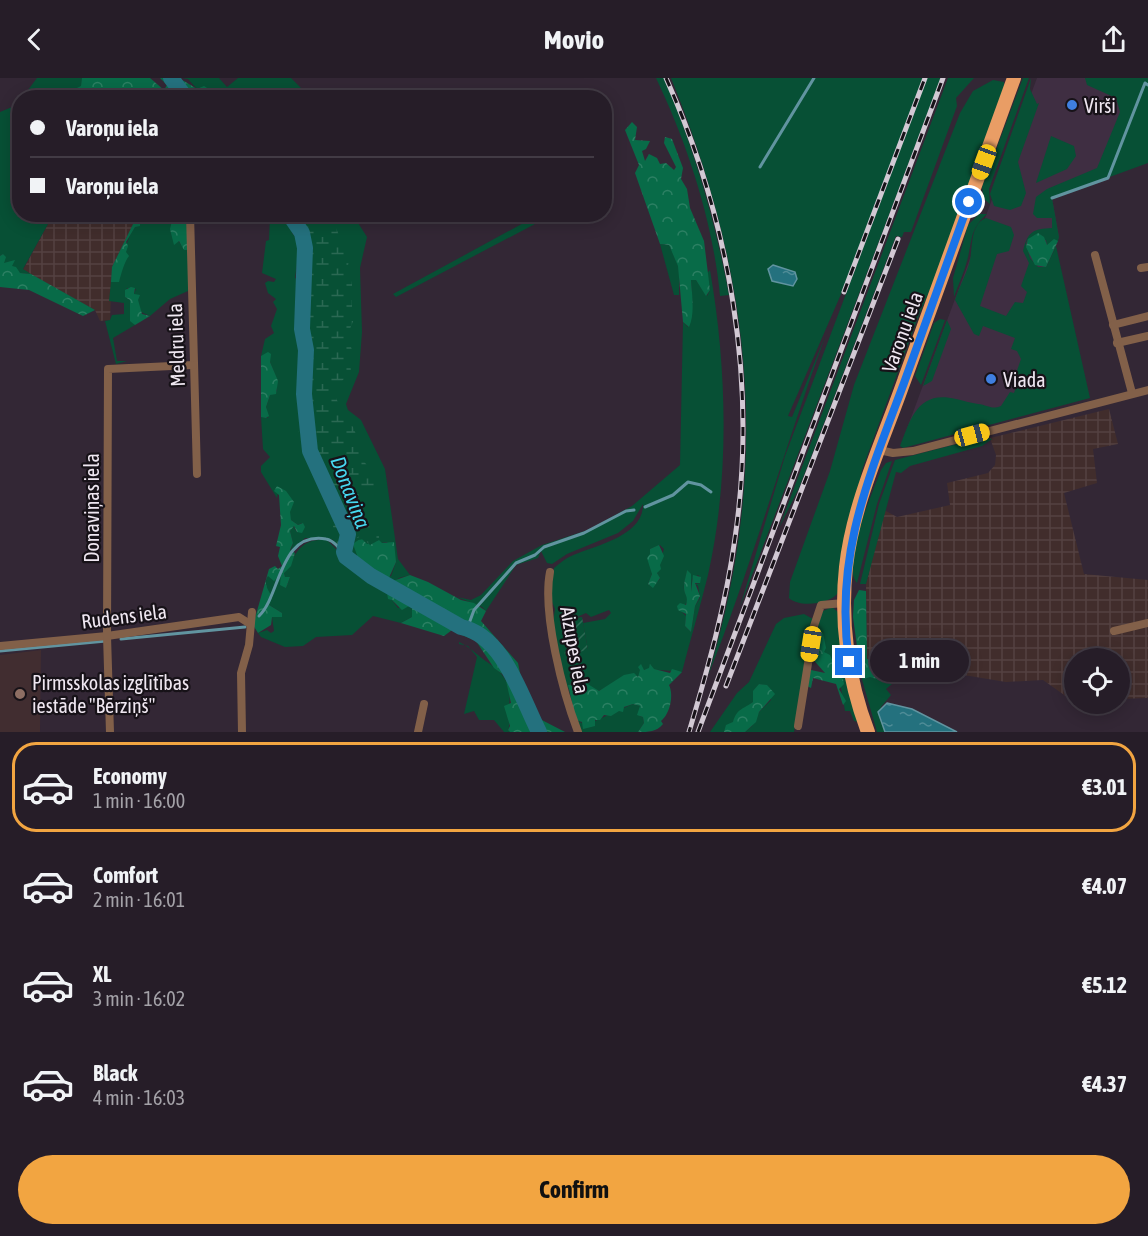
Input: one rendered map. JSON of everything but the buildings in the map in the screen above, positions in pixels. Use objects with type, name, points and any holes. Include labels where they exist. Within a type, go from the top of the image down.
[{"type":"highway","name":"Varoņu iela","points":[[868,732],[851,672],[844,603],[851,541],[879,450],[1014,78]]},
{"type":"street","name":"Meldru iela","points":[[190,222],[197,474]]},
{"type":"street","points":[[1095,255],[1132,393]]},
{"type":"street","points":[[1113,325],[1148,316]]},
{"type":"street","points":[[1117,343],[1148,336]]},
{"type":"street","name":"Donaviņas iela","points":[[110,732],[107,636],[108,369],[193,365]]},
{"type":"street","points":[[879,450],[893,453],[913,451],[1148,390]]},
{"type":"street","name":"Aizupes iela","points":[[550,572],[548,590],[552,628],[565,696],[578,732]]},
{"type":"street","points":[[798,726],[814,626],[821,604],[844,603]]},
{"type":"street","points":[[242,732],[241,673],[249,645],[252,612]]},
{"type":"street","name":"Rudens iela","points":[[0,646],[107,636],[239,617],[250,624]]},
{"type":"street","points":[[1114,631],[1148,622]]},
{"type":"street","points":[[418,732],[424,704]]},
{"type":"shaded area","points":[[1037,78],[1113,78],[1142,89],[1108,178],[1052,198],[1059,237],[1017,334],[1035,340],[1022,413],[902,442]]},
{"type":"shaded area","points":[[49,222],[134,222],[112,267],[110,320],[100,321],[95,310],[23,270]]},
{"type":"shaded area","points":[[1109,409],[1118,444],[1093,449],[1097,483],[1064,493],[1084,574],[1148,580],[1148,698],[1130,699],[1130,648],[1064,648],[1064,695],[1043,680],[1006,682],[867,659],[866,584],[884,510],[897,517],[950,505],[947,483],[988,473],[995,465],[996,455],[990,438]]},
{"type":"shaded area","name":"Pirmsskolas izglītības iestāde \"Bērziņš\"","points":[[41,650],[40,732],[0,732],[0,655]]},
{"type":"green space","points":[[37,78],[82,78],[81,90],[28,90]]},
{"type":"green space","points":[[82,78],[150,78],[164,90],[77,90],[81,86]]},
{"type":"green space","points":[[160,78],[177,79],[197,89],[204,86],[210,90],[164,90],[167,85]]},
{"type":"green space","points":[[182,78],[219,78],[227,87],[238,78],[291,78],[303,90],[204,90],[197,89],[188,79]]},
{"type":"green space","points":[[656,78],[664,78],[694,158],[717,239],[729,295],[720,296],[712,240],[697,184],[679,130]]},
{"type":"green space","points":[[671,78],[923,78],[845,285],[788,416],[792,417],[825,337],[739,592],[708,676],[728,598],[741,522],[746,447],[744,374],[736,300],[720,227],[699,153]]},
{"type":"green space","points":[[927,78],[941,78],[740,607],[785,456]]},
{"type":"green space","points":[[948,78],[974,78],[956,98],[957,106],[911,232],[904,232],[902,237],[896,236],[799,488],[779,528]]},
{"type":"green space","points":[[1023,78],[1029,78],[989,189],[990,204],[984,199],[982,187]]},
{"type":"green space","points":[[1031,78],[1030,89],[1037,104],[1039,103],[1018,162],[1026,193],[1021,206],[1010,210],[994,206],[990,194]]},
{"type":"green space","points":[[1085,78],[1148,78],[1148,163],[1052,198],[1058,241],[1047,245],[1046,240],[1028,239],[1026,243],[1030,258],[1038,267],[1046,267],[1056,246],[1090,398],[903,448],[900,446],[908,426],[924,403],[943,397],[995,408],[1001,406],[1010,392],[1014,393],[1017,384],[1013,382],[1021,359],[1017,351],[1011,349],[1015,338],[983,326],[979,336],[974,334],[955,300],[969,265],[975,230],[977,225],[986,218],[1011,227],[1014,235],[1009,251],[997,254],[980,306],[1006,316],[1015,302],[1023,303],[1027,292],[1021,286],[1029,263],[1023,251],[1025,244],[1032,232],[1052,228],[1052,218],[1037,218],[1033,214],[1036,197],[1047,189],[1097,168],[1120,112],[1116,98],[1087,85]]},
{"type":"green space","points":[[993,80],[1004,82],[1004,90],[946,252],[917,320],[862,470],[838,593],[822,602],[807,604],[794,601],[789,598],[790,582],[830,471],[854,385],[960,113],[973,91]]},
{"type":"green space","points":[[12,107],[12,222],[49,222],[23,269],[31,274],[20,273],[4,263],[3,254],[0,256],[0,112]]},
{"type":"green space","points":[[632,122],[637,127],[635,140],[650,141],[646,149],[642,151],[645,161],[649,154],[657,158],[660,164],[666,163],[674,170],[676,167],[664,143],[665,137],[672,139],[683,168],[681,179],[687,189],[690,208],[704,241],[710,290],[706,296],[696,280],[691,280],[693,310],[689,327],[683,322],[678,266],[669,245],[660,244],[635,173],[639,165],[625,130]]},
{"type":"green space","points":[[1051,136],[1074,146],[1076,156],[1067,169],[1036,183]]},
{"type":"green space","points":[[979,214],[987,214],[972,235],[966,266],[954,297],[953,278],[968,225]]},
{"type":"green space","points":[[134,222],[140,222],[140,226],[135,227],[126,242],[128,246],[126,252],[129,256],[119,282],[111,282],[112,267]]},
{"type":"green space","points":[[139,222],[173,222],[176,236],[188,250],[188,291],[170,299],[150,316],[141,312],[134,294],[136,289],[127,288],[125,297],[130,300],[130,317],[135,325],[113,338],[117,361],[127,361],[116,364],[105,321],[110,320],[112,315],[124,314],[124,303],[109,301],[111,282],[119,278],[131,232],[140,225]]},
{"type":"green space","points":[[172,222],[187,222],[188,250],[184,250],[179,241],[174,245],[170,229]]},
{"type":"green space","points":[[270,222],[293,222],[292,233],[302,248],[303,255],[298,257],[295,278],[302,281],[297,299],[301,308],[296,323],[298,328],[320,295],[294,222],[357,222],[367,237],[360,268],[362,332],[359,372],[346,404],[348,410],[361,420],[385,469],[398,559],[410,575],[399,578],[392,584],[373,576],[391,576],[396,562],[387,542],[370,545],[354,557],[355,561],[347,557],[346,534],[332,540],[305,538],[290,553],[293,543],[290,531],[293,526],[297,532],[302,523],[298,525],[291,520],[289,497],[279,488],[277,498],[261,472],[261,466],[270,457],[263,449],[261,417],[268,418],[266,407],[270,395],[277,391],[275,375],[267,354],[261,356],[265,339],[274,333],[271,326],[277,309],[273,302],[276,299],[268,293],[265,283],[274,282],[276,279],[262,273],[266,241],[269,240]]},
{"type":"green space","points":[[291,222],[332,222],[349,260],[347,271],[352,283],[354,319],[347,336],[356,361],[350,362],[351,372],[333,390],[339,405],[339,412],[353,427],[364,454],[362,459],[378,479],[373,490],[358,500],[358,505],[361,505],[363,515],[366,513],[376,519],[367,522],[371,530],[379,524],[379,540],[370,545],[364,539],[353,541],[359,536],[358,533],[348,544],[348,560],[332,543],[335,534],[333,526],[339,519],[298,427],[305,421],[300,312],[303,250],[300,235]]},
{"type":"green space","points":[[525,222],[539,222],[396,297],[393,294]]},
{"type":"green space","points":[[1038,233],[1044,237],[1047,245],[1054,239],[1058,241],[1046,267],[1035,265],[1026,247],[1028,239]]},
{"type":"green space","points":[[660,244],[669,245],[679,266],[679,295],[674,295]]},
{"type":"green space","points":[[3,254],[6,257],[4,263],[15,260],[12,266],[16,267],[20,273],[31,274],[95,310],[83,316],[29,290],[0,287],[0,256]]},
{"type":"green space","points":[[710,270],[720,345],[724,422],[723,461],[715,538],[708,575],[682,672],[641,670],[638,677],[625,676],[599,691],[570,684],[567,694],[553,622],[555,609],[550,597],[554,568],[569,557],[615,539],[626,532],[635,525],[641,515],[643,504],[633,521],[618,533],[567,554],[552,564],[547,563],[541,551],[538,558],[516,565],[486,611],[482,607],[457,597],[471,600],[481,595],[513,561],[542,545],[588,530],[632,506],[680,465],[683,322],[688,327],[692,310],[691,280],[696,280],[707,296],[710,290],[707,273]],"holes":[[[660,545],[664,549],[657,573],[660,579],[652,587],[648,584],[652,574],[650,549]],[[687,570],[691,593],[692,579],[698,575],[700,577],[700,583],[695,584],[698,586],[700,598],[695,606],[691,632],[685,626],[686,616],[681,611],[680,603],[683,606],[688,601],[684,588]],[[609,610],[611,613],[605,619],[583,623],[588,650],[560,620],[570,612],[575,618],[586,613],[591,617]]]},
{"type":"green space","points":[[135,288],[134,294],[140,295],[138,300],[142,314],[150,316],[135,325],[130,321],[130,300],[125,297],[125,290]]},
{"type":"green space","points":[[940,319],[945,320],[921,385],[915,376],[934,323]]},
{"type":"green space","points":[[947,320],[951,329],[932,381],[923,386]]},
{"type":"green space","points":[[268,352],[271,354],[270,362],[278,381],[276,394],[270,395],[266,407],[269,416],[266,418],[261,417],[261,356]]},
{"type":"green space","points":[[984,437],[992,439],[982,446],[910,466],[901,473],[896,472],[866,584],[860,584],[879,504],[895,460]]},
{"type":"green space","points":[[892,461],[877,504],[857,583],[853,574],[852,561],[855,545],[881,470],[886,463]]},
{"type":"green space","points":[[277,486],[286,491],[294,502],[290,512],[291,520],[298,525],[303,523],[305,527],[302,533],[297,532],[294,526],[290,531],[293,543],[290,550],[295,553],[291,566],[284,573],[285,577],[290,577],[286,588],[280,585],[281,574],[274,581],[268,576],[266,579],[269,569],[275,566],[278,569],[282,566],[278,556],[280,547],[276,546],[281,525],[279,495],[274,491]]},
{"type":"green space","points":[[361,538],[367,544],[379,540],[382,543],[394,542],[396,562],[388,580],[373,576],[355,561],[357,555],[353,544]]},
{"type":"green space","points":[[327,540],[346,559],[374,580],[391,589],[392,600],[398,608],[409,605],[412,608],[412,617],[401,623],[373,616],[352,635],[316,637],[303,646],[285,647],[261,637],[258,633],[267,630],[271,633],[274,631],[272,617],[282,613],[269,605],[266,583],[268,576],[282,574],[286,588],[290,577],[285,577],[284,573],[300,549],[310,542]]},
{"type":"green space","points":[[659,545],[664,556],[660,565],[661,569],[657,573],[660,578],[653,588],[648,584],[652,574],[647,558],[650,549]]},
{"type":"green space","points":[[687,570],[691,574],[691,592],[693,575],[701,577],[700,583],[695,583],[700,596],[695,606],[691,632],[685,626],[686,614],[678,610],[677,606],[680,603],[686,605],[684,588]]},
{"type":"green space","points":[[410,575],[461,600],[474,603],[486,611],[481,621],[518,663],[524,694],[536,717],[565,732],[510,732],[508,730],[510,726],[504,706],[511,703],[505,676],[494,668],[476,641],[462,635],[451,616],[442,618],[442,622],[452,626],[452,630],[444,636],[401,623],[412,617],[412,608],[409,606],[402,610],[388,599],[387,592],[391,589],[393,581]]},
{"type":"green space","points":[[266,580],[272,598],[269,605],[282,613],[282,617],[272,617],[271,625],[258,633],[253,625]]},
{"type":"green space","points":[[859,590],[866,591],[867,659],[895,663],[894,668],[881,671],[880,680],[870,677],[864,679],[861,676],[853,617],[854,600]]},
{"type":"green space","points":[[832,607],[838,612],[858,722],[854,721],[850,711],[845,711],[838,671],[824,652],[823,633],[816,630],[823,611]]},
{"type":"green space","points":[[804,614],[813,619],[794,732],[745,732],[771,700],[763,685],[759,684],[753,702],[724,732],[710,732],[737,693],[749,682],[776,624],[784,618]]},
{"type":"green space","points":[[582,617],[588,650],[565,655],[560,620]]},
{"type":"green space","points":[[816,630],[823,633],[826,648],[824,652],[830,655],[839,676],[843,679],[844,684],[839,689],[846,701],[843,705],[836,684],[813,678],[811,688],[807,686],[811,670],[825,673],[811,657]]},
{"type":"green space","points":[[470,649],[496,669],[507,683],[510,695],[508,730],[510,732],[504,732],[494,720],[479,720],[474,711],[464,714],[477,657]]},
{"type":"green space","points":[[895,663],[910,666],[909,677],[899,678],[886,689],[891,695],[881,707],[885,732],[877,732],[861,676],[864,679],[894,668]]},
{"type":"green space","points":[[641,664],[644,670],[649,668],[650,664],[654,669],[670,673],[672,669],[682,672],[669,685],[670,704],[667,714],[661,721],[663,724],[652,731],[638,732],[644,723],[643,717],[637,715],[640,706],[633,704],[624,707],[623,712],[619,711],[611,716],[604,715],[600,720],[595,720],[595,726],[583,729],[582,722],[576,720],[568,685],[576,684],[581,688],[586,683],[599,691],[624,675],[634,673],[638,677],[640,670],[638,667]]},
{"type":"green space","points":[[759,684],[767,685],[775,694],[759,712],[756,722],[745,732],[724,732],[726,725],[733,722],[739,711],[753,702],[753,691]]},
{"type":"green space","points":[[633,704],[640,706],[640,716],[643,717],[644,723],[638,732],[580,732],[576,720],[587,724]]},
{"type":"water","points":[[773,265],[795,272],[797,279],[793,286],[772,281],[768,269]]},
{"type":"water","points":[[887,703],[912,709],[957,732],[885,732],[878,712]]},
{"type":"waterway","name":"Donaviņa","points":[[171,78],[180,90]]},
{"type":"waterway","points":[[760,167],[814,78]]},
{"type":"waterway","points":[[1052,198],[1108,178],[1145,83],[1148,85]]},
{"type":"waterway","name":"Donaviņa","points":[[294,222],[302,233],[305,248],[302,329],[306,350],[304,394],[310,451],[348,534],[344,552],[346,557],[371,576],[489,642],[500,655],[518,686],[539,732]]},
{"type":"waterway","points":[[645,507],[673,495],[688,482],[701,485],[711,492]]},
{"type":"waterway","points":[[467,629],[474,610],[516,563],[535,555],[544,547],[584,533],[626,511],[634,510]]},
{"type":"waterway","points":[[259,616],[290,554],[299,545],[311,539],[326,539],[334,542],[344,552]]},
{"type":"waterway","points":[[121,639],[245,627]]},
{"type":"waterway","points":[[0,651],[106,641]]},
{"type":"railway","points":[[666,78],[707,188],[722,246],[733,304],[740,362],[743,421],[741,480],[727,587],[689,732]]},
{"type":"railway","points":[[844,292],[925,78]]},
{"type":"railway","points":[[698,732],[943,78]]},
{"type":"railway","points":[[726,686],[898,239]]},
{"type":"place","name":"Virši","points":[[1072,105]]},
{"type":"place","name":"Viada","points":[[991,379]]},
{"type":"place","name":"Pirmsskolas izglītības iestāde \"Bērziņš\"","points":[[20,694]]},
{"type":"route","points":[[849,662],[844,603],[846,567],[852,534],[870,474],[969,202]]}]
